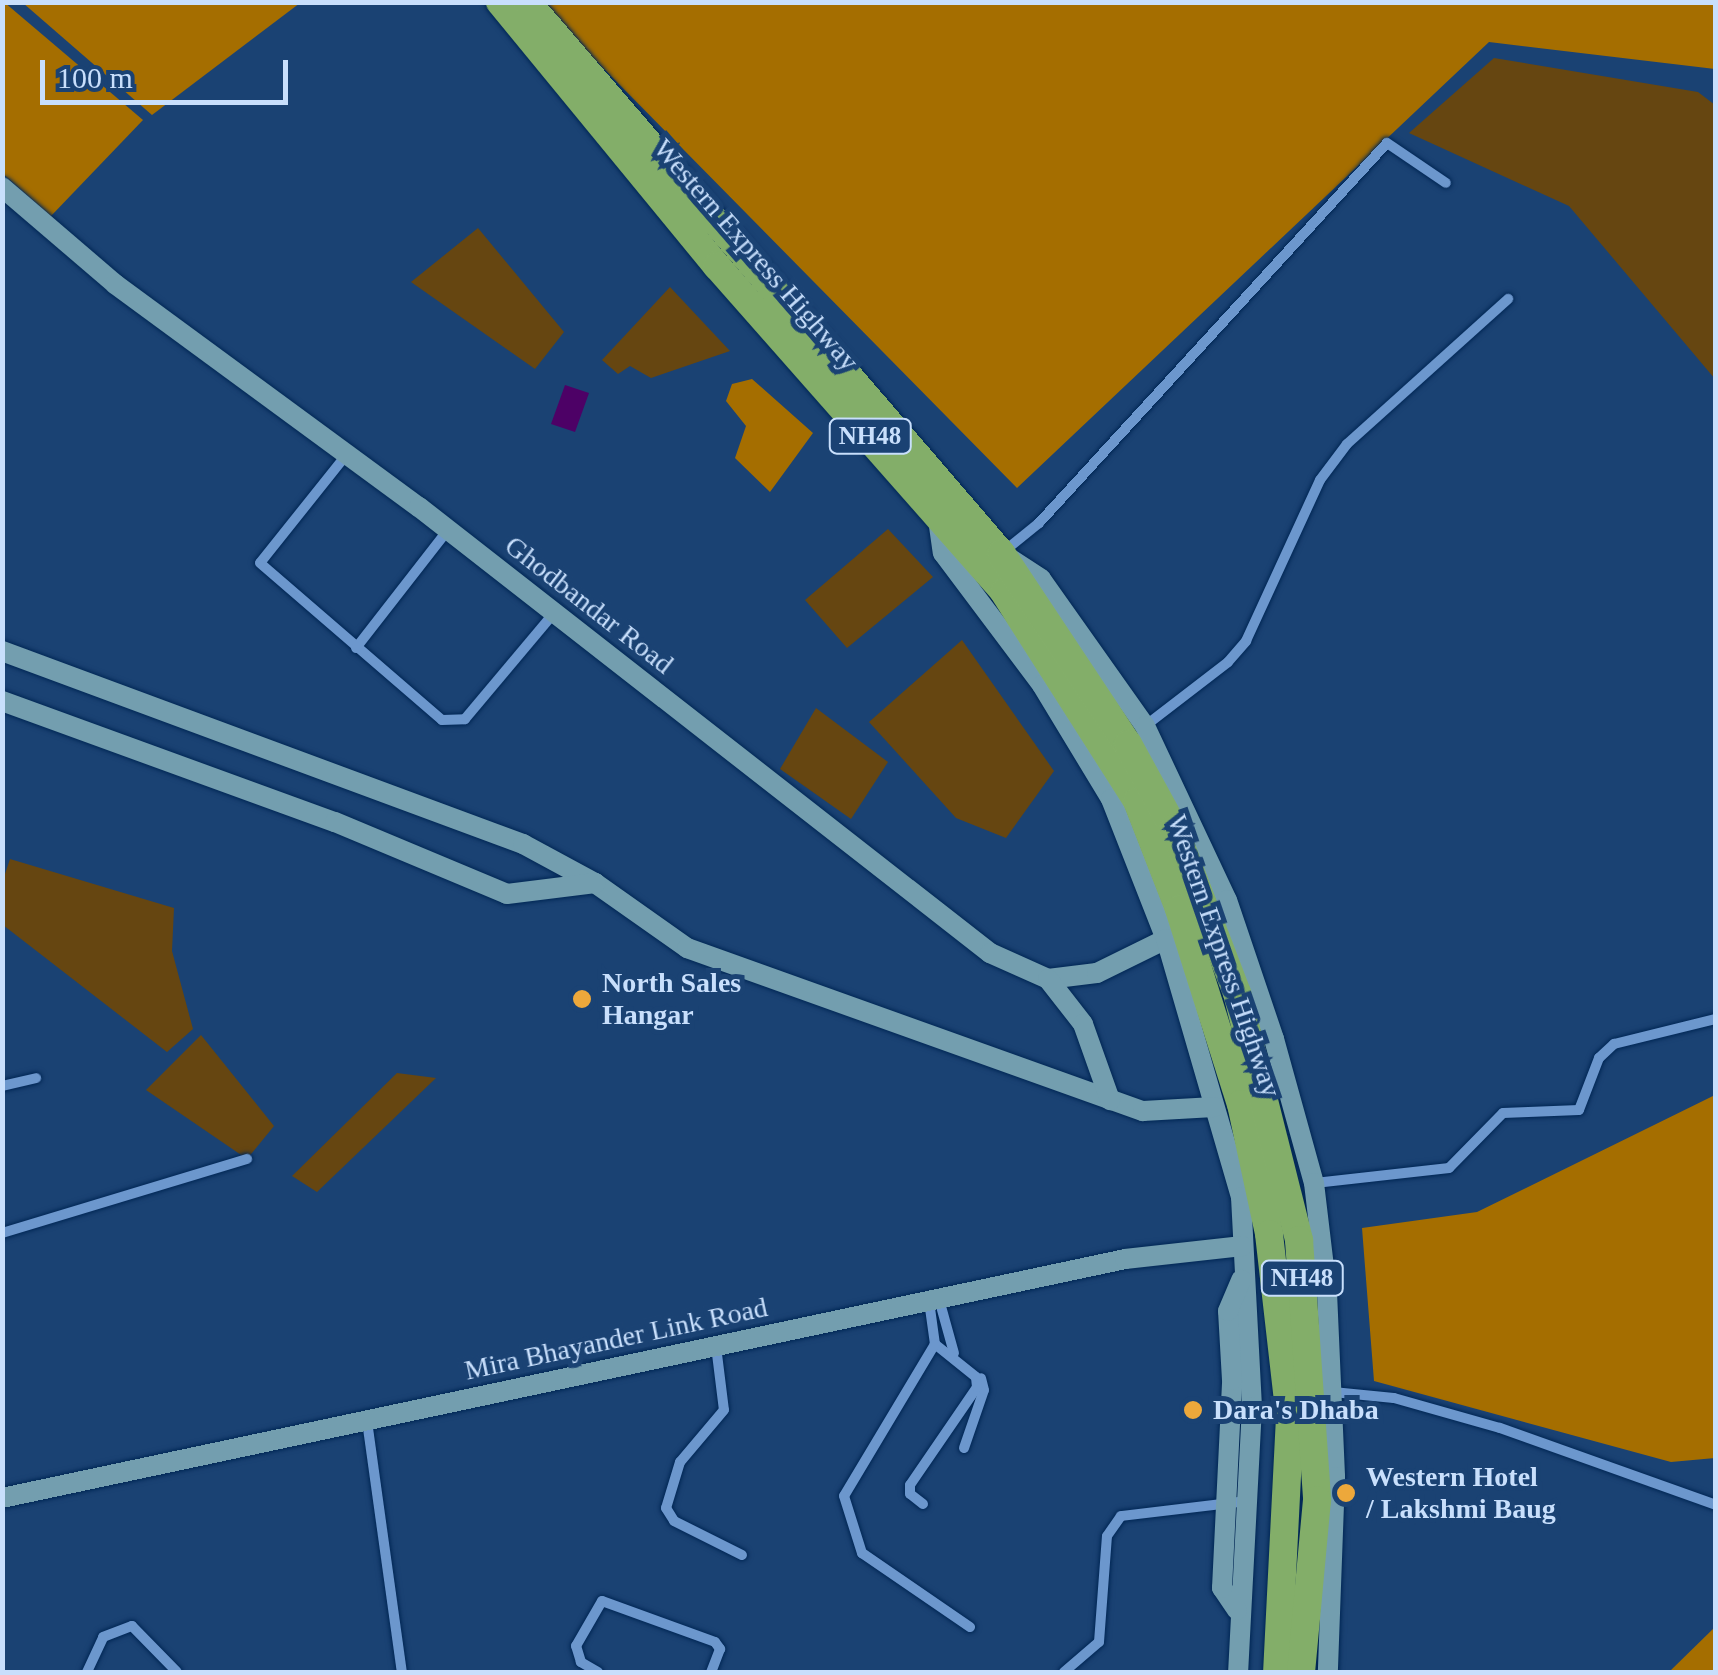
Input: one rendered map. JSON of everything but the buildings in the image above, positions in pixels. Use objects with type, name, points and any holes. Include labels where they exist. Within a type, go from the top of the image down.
[{"type":"highway","name":"Western Express Highway","points":[[500,2],[718,266],[1001,553],[1128,744],[1174,828],[1237,993],[1299,1240],[1316,1500],[1307,1672]]},
{"type":"highway","name":"Western Express Highway","points":[[527,2],[900,452],[937,512],[1063,675],[1137,801],[1179,909],[1241,1104],[1287,1358],[1289,1489],[1307,1672]]},
{"type":"street","points":[[1307,1672],[1333,1392],[1314,1183],[1226,900],[1145,726],[1041,579],[1001,553],[1039,524],[1387,143],[1446,183]]},
{"type":"street","name":"Ghodbandar Road","points":[[2,187],[115,284],[448,530],[990,952],[1048,980]]},
{"type":"street","points":[[1145,726],[1228,662],[1246,640],[1320,480],[1347,444],[1508,298]]},
{"type":"street","points":[[347,454],[260,564],[442,720],[465,719],[554,612]]},
{"type":"street","points":[[937,512],[943,553],[1042,685],[1111,799],[1166,939],[1240,1198],[1252,1407],[1236,1502],[1238,1672]]},
{"type":"street","points":[[356,648],[448,530]]},
{"type":"street","points":[[2,651],[523,844],[596,882],[688,948],[1143,1111],[1214,1107]]},
{"type":"street","points":[[2,702],[335,822],[507,894],[596,882]]},
{"type":"street","points":[[1048,980],[1097,973],[1166,939]]},
{"type":"street","points":[[1048,980],[1083,1024],[1110,1100]]},
{"type":"street","points":[[1314,1183],[1450,1168],[1503,1113],[1579,1110],[1600,1058],[1614,1044],[1716,1018]]},
{"type":"street","points":[[2,1086],[36,1078]]},
{"type":"street","points":[[2,1233],[247,1159]]},
{"type":"street","name":"Mira Bhayander Link Road","points":[[2,1498],[1125,1258],[1242,1246]]},
{"type":"street","points":[[934,1300],[935,1344],[844,1496],[862,1553],[970,1627]]},
{"type":"street","points":[[934,1300],[948,1346],[983,1380],[964,1448]]},
{"type":"street","points":[[923,1504],[910,1494],[910,1485],[977,1387],[976,1377],[935,1344]]},
{"type":"street","points":[[716,1346],[724,1410],[680,1462],[666,1508],[674,1521],[742,1555]]},
{"type":"street","points":[[1333,1392],[1394,1398],[1500,1428],[1716,1504]]},
{"type":"street","points":[[366,1421],[402,1672]]},
{"type":"street","points":[[1064,1672],[1099,1642],[1108,1536],[1121,1516],[1236,1502]]},
{"type":"street","points":[[598,1672],[581,1662],[576,1646],[602,1602],[715,1642],[720,1649],[711,1672]]},
{"type":"street","points":[[87,1672],[103,1637],[132,1626],[177,1672]]},
{"type":"shaded area","points":[[4,2],[143,120],[51,216],[3,174]]},
{"type":"shaded area","points":[[23,3],[300,3],[152,115]]},
{"type":"shaded area","points":[[539,3],[1715,3],[1715,69],[1489,42],[1017,488]]},
{"type":"shaded area","points":[[1494,58],[1698,92],[1715,105],[1715,379],[1569,206],[1409,133]]},
{"type":"shaded area","points":[[478,228],[564,332],[535,369],[411,282]]},
{"type":"shaded area","points":[[670,287],[730,351],[651,378],[630,366],[618,374],[602,360]]},
{"type":"shaded area","points":[[752,379],[813,433],[770,492],[735,458],[746,426],[726,401],[732,384]]},
{"type":"shaded area","points":[[565,385],[589,393],[575,432],[551,424]]},
{"type":"shaded area","points":[[888,529],[933,577],[847,648],[805,600]]},
{"type":"shaded area","points":[[962,640],[1054,771],[1006,838],[956,818],[869,722]]},
{"type":"shaded area","points":[[816,708],[888,762],[851,819],[780,769]]},
{"type":"shaded area","points":[[10,859],[174,908],[172,951],[193,1029],[167,1052],[3,925],[3,880]]},
{"type":"shaded area","points":[[201,1035],[274,1126],[247,1159],[146,1090]]},
{"type":"shaded area","points":[[397,1073],[436,1078],[317,1192],[292,1176]]},
{"type":"shaded area","points":[[1715,1095],[1715,1458],[1671,1462],[1374,1381],[1362,1228],[1477,1212]]},
{"type":"shaded area","points":[[1715,1627],[1715,1672],[1669,1672]]},
{"type":"place","name":"North Sales Hangar","points":[[582,999]]},
{"type":"place","name":"Dara's Dhaba","points":[[1193,1410]]},
{"type":"place","name":"Western Hotel / Lakshmi Baug","points":[[1346,1493]]}]
